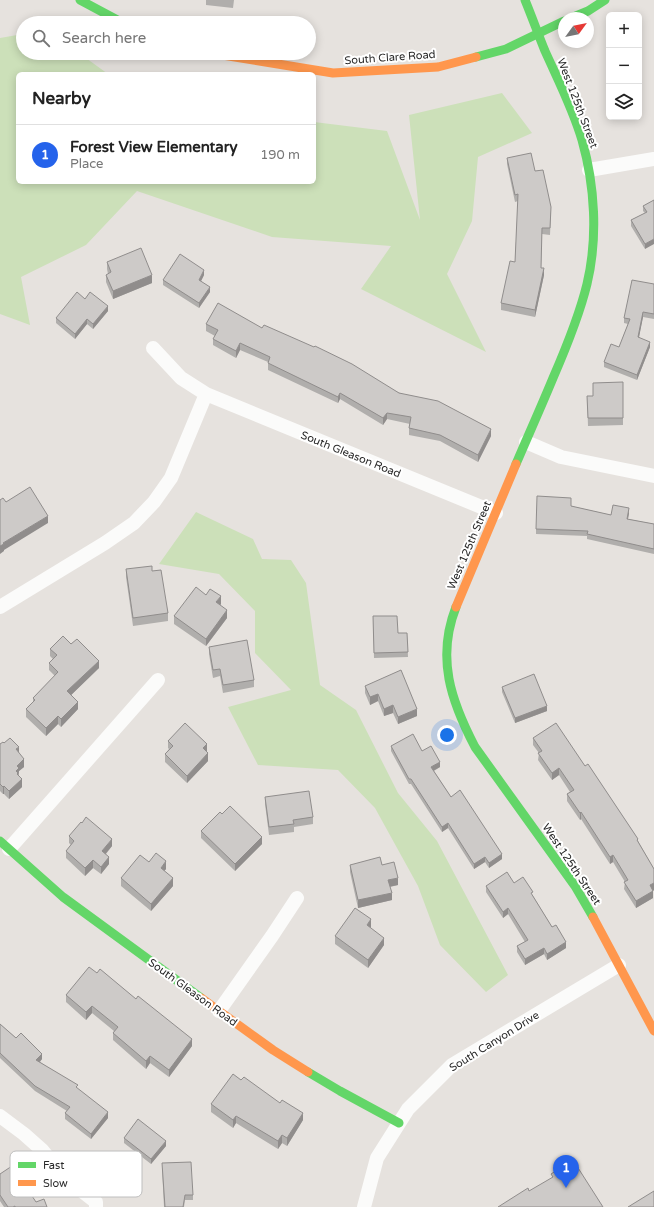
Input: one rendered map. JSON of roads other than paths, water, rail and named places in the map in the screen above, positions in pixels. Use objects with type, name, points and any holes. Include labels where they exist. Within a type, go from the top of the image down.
[{"type":"street","points":[[80,0],[109,16]]},
{"type":"street","name":"West 125th Street","points":[[525,0],[581,140],[588,170],[593,204],[589,273],[579,312],[563,354],[455,610],[447,639],[446,667],[452,697],[462,723],[475,747],[575,886],[654,1031]]},
{"type":"street","points":[[586,12],[605,0]]},
{"type":"street","name":"South Clare Road","points":[[253,60],[333,73],[438,67],[506,49],[558,24]]},
{"type":"street","points":[[588,170],[654,159]]},
{"type":"street","name":"South Gleason Road","points":[[153,348],[181,378],[206,394],[496,513]]},
{"type":"street","points":[[0,608],[105,543],[134,523],[154,502],[171,478],[206,394]]},
{"type":"street","points":[[526,442],[561,457],[654,476]]},
{"type":"street","points":[[4,845],[158,680]]},
{"type":"street","name":"South Gleason Road","points":[[4,845],[63,897],[273,1050],[399,1123]]},
{"type":"street","points":[[219,1011],[297,898]]},
{"type":"street","name":"South Canyon Drive","points":[[364,1207],[377,1158],[408,1109],[452,1065],[619,965]]},
{"type":"street","points":[[0,1116],[24,1134],[43,1151]]},
{"type":"street","points":[[90,1197],[96,1202],[96,1207]]},
{"type":"place","name":"Forest View Elementary","points":[[566,1188]]}]
